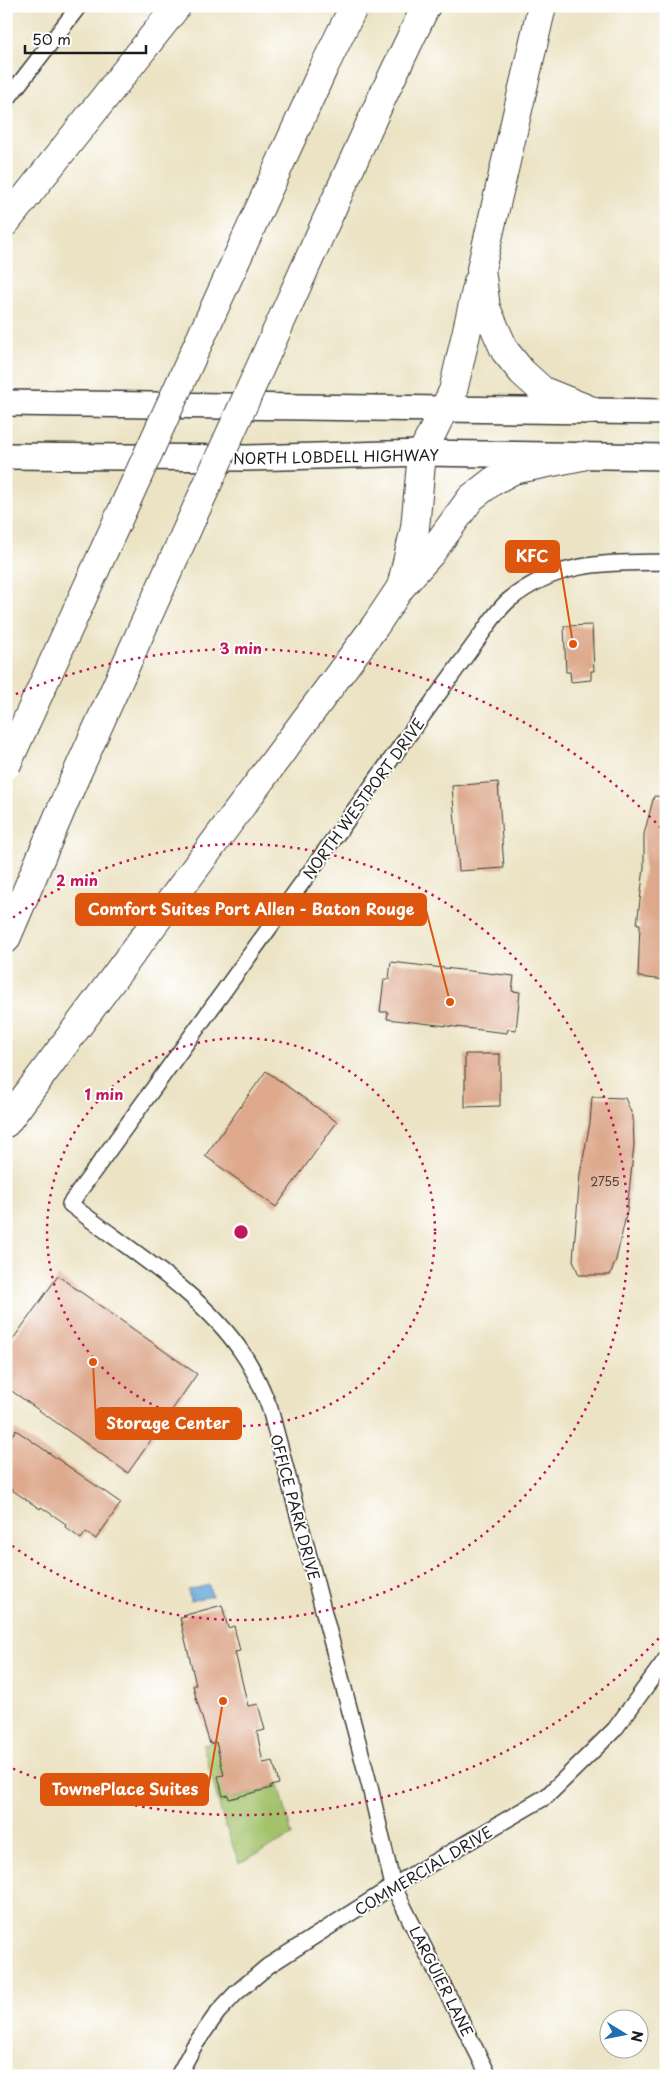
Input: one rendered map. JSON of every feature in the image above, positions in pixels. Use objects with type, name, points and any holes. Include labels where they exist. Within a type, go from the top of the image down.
[{"type":"highway","points":[[6,222],[177,6]]},
{"type":"highway","points":[[6,766],[323,69],[354,6]]},
{"type":"highway","points":[[6,939],[73,782],[380,102],[426,6]]},
{"type":"highway","points":[[401,587],[415,528],[422,453],[453,391],[542,6]]},
{"type":"highway","points":[[481,269],[486,308],[505,352],[522,372],[543,390],[590,410]]},
{"type":"highway","points":[[6,404],[666,412]]},
{"type":"highway","name":"NORTH LOBDELL HIGHWAY","points":[[6,456],[248,458],[422,453],[666,457]]},
{"type":"highway","points":[[6,1123],[375,626],[401,587],[431,553],[471,498],[513,470],[582,456]]},
{"type":"street","points":[[6,101],[79,6]]},
{"type":"street","name":"NORTH WESTPORT DRIVE","points":[[70,1204],[478,639],[508,601],[540,580],[576,567],[614,563],[666,562]]},
{"type":"street","name":"OFFICE PARK DRIVE","points":[[70,1204],[198,1302],[241,1350],[261,1386],[275,1428],[370,1787],[393,1886]]},
{"type":"street","name":"COMMERCIAL DRIVE","points":[[178,2076],[194,2046],[218,2012],[253,1977],[393,1886],[547,1796],[615,1729],[666,1659]]},
{"type":"street","name":"LARGUIER LANE","points":[[393,1886],[490,2076]]},
{"type":"green space","points":[[216,1742],[218,1754],[222,1753],[228,1774],[219,1776],[229,1799],[271,1788],[270,1786],[279,1784],[292,1836],[239,1863],[222,1816],[203,1745]]},
{"type":"water","points":[[209,1585],[212,1596],[190,1601],[188,1590]]},
{"type":"building","points":[[592,625],[594,671],[591,671],[591,680],[571,682],[570,672],[566,672],[564,626]]},
{"type":"building","points":[[498,782],[504,868],[459,871],[452,786]]},
{"type":"building","points":[[654,796],[666,797],[666,980],[638,977],[640,924],[637,924],[644,868],[644,834]]},
{"type":"building","points":[[391,962],[514,976],[512,991],[520,992],[516,1030],[508,1029],[507,1033],[387,1019],[388,1012],[380,1012],[384,979],[389,979]]},
{"type":"building","points":[[465,1054],[500,1054],[500,1106],[465,1107]]},
{"type":"building","points":[[266,1071],[337,1122],[276,1207],[205,1156]]},
{"type":"building","points":[[592,1097],[625,1098],[633,1117],[634,1145],[627,1211],[616,1260],[610,1275],[579,1275],[573,1260],[580,1174],[590,1123]]},
{"type":"building","points":[[58,1276],[197,1374],[128,1473],[6,1387],[6,1349]]},
{"type":"building","points":[[16,1430],[121,1503],[96,1539],[86,1532],[81,1539],[65,1527],[66,1524],[6,1486],[6,1443]]},
{"type":"building","points":[[222,1605],[228,1628],[234,1626],[240,1651],[235,1652],[248,1706],[258,1704],[265,1730],[257,1732],[263,1763],[273,1761],[279,1784],[270,1786],[271,1788],[229,1799],[228,1795],[223,1796],[218,1776],[224,1775],[216,1742],[210,1744],[196,1698],[193,1685],[196,1685],[180,1618]]},
{"type":"place","name":"KFC","points":[[573,644]]},
{"type":"place","name":"Comfort Suites Port Allen - Baton Rouge","points":[[450,1002]]},
{"type":"place","name":"Storage Center","points":[[93,1362]]},
{"type":"place","name":"TownePlace Suites","points":[[223,1701]]}]
